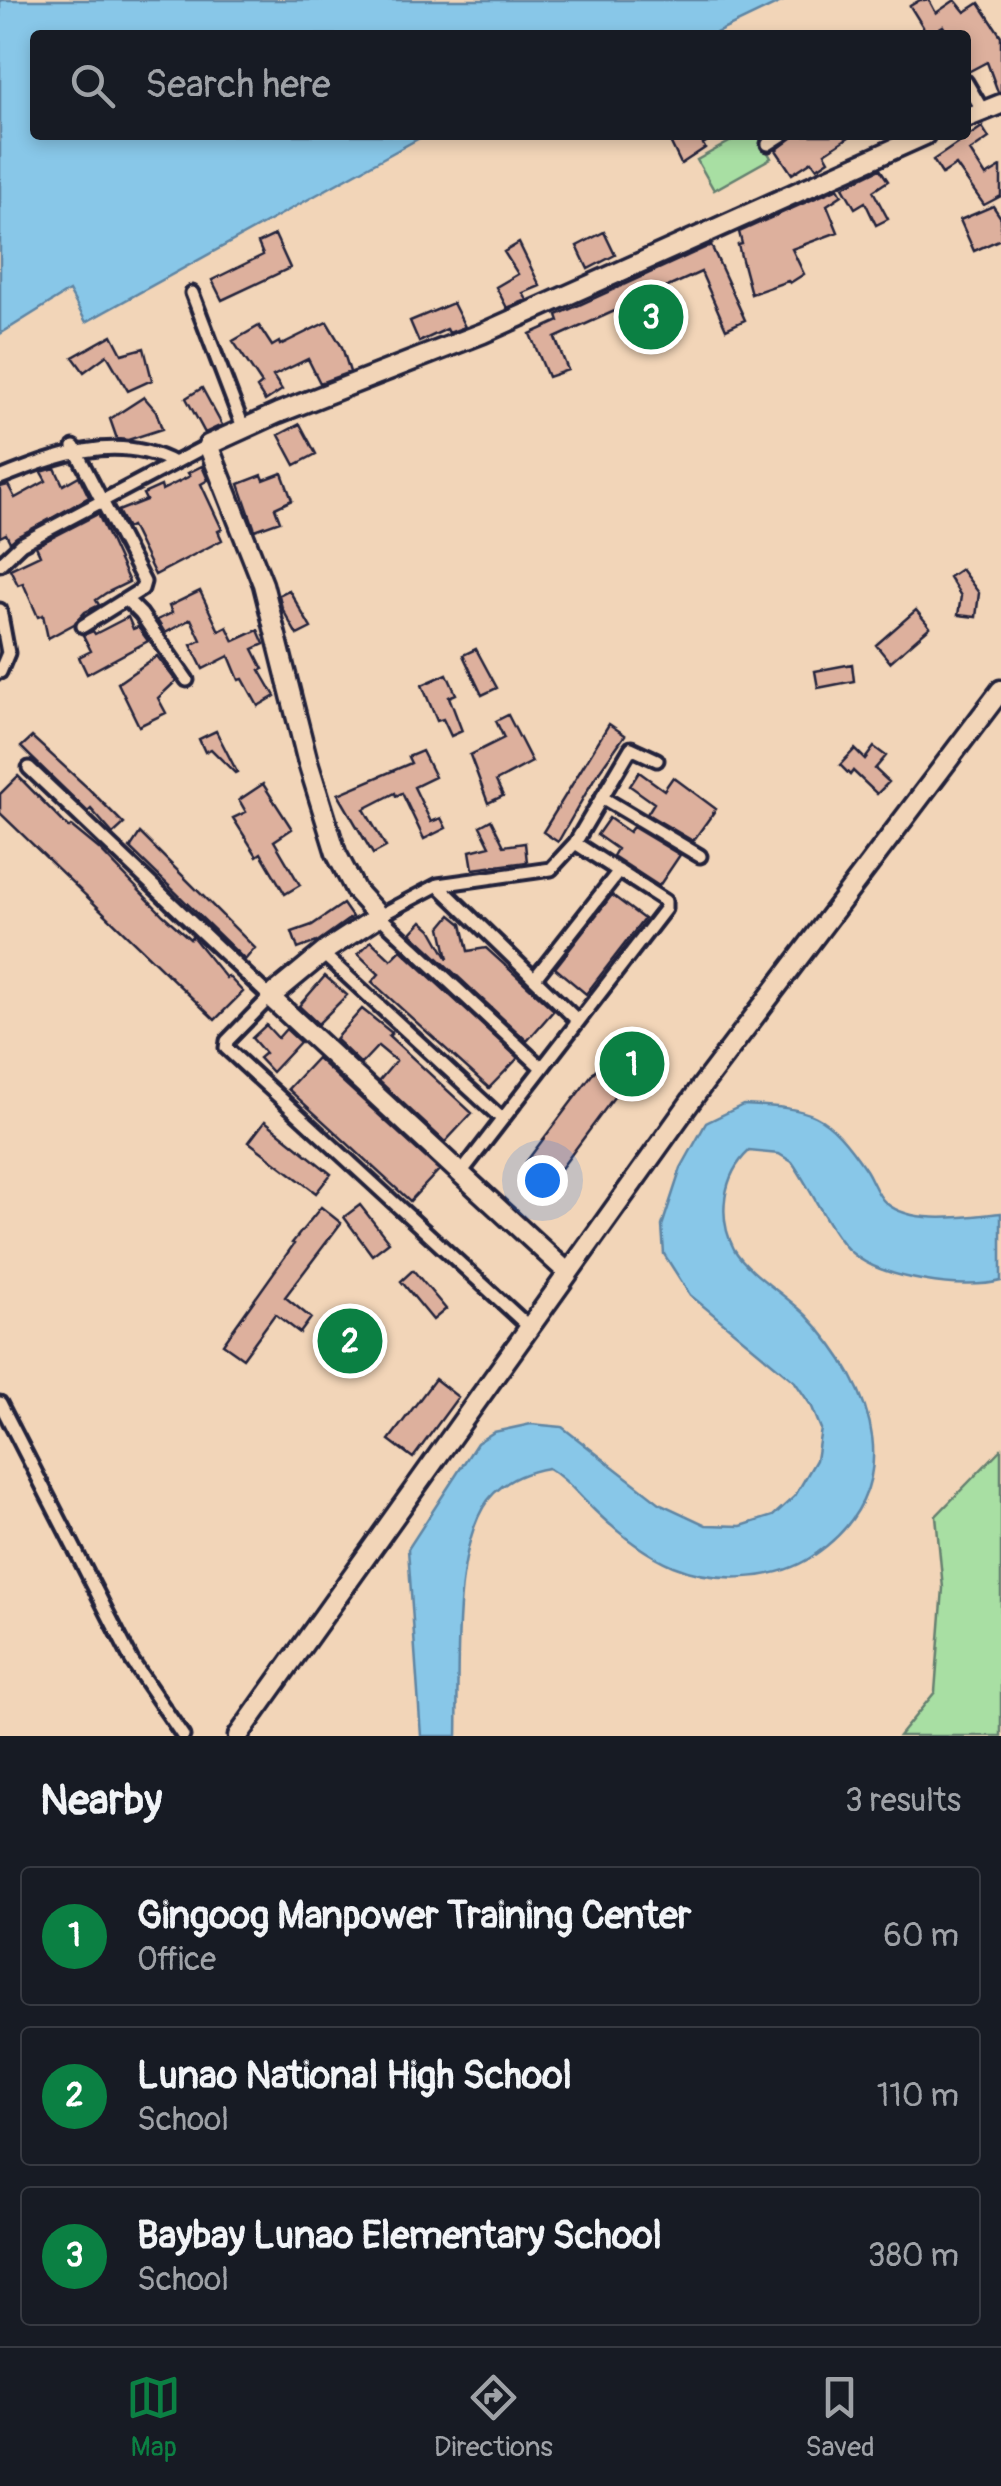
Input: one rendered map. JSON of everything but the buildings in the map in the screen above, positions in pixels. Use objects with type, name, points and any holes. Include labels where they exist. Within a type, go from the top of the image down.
[{"type":"street","points":[[974,114],[1001,104]]},
{"type":"street","points":[[768,144],[774,140]]},
{"type":"street","points":[[2,559],[22,544],[244,427],[483,333],[915,140]]},
{"type":"street","points":[[192,293],[244,427]]},
{"type":"street","points":[[208,445],[263,584],[307,758],[336,853],[356,892],[542,1068]]},
{"type":"street","points":[[0,478],[75,450],[125,447],[174,462]]},
{"type":"street","points":[[75,450],[144,582],[142,589],[127,600],[83,626]]},
{"type":"street","points":[[127,600],[188,680]]},
{"type":"street","points":[[0,610],[8,653],[0,672]]},
{"type":"street","points":[[238,1736],[566,1272],[1001,690]]},
{"type":"street","points":[[529,1327],[226,1048],[226,1041],[323,954],[379,916],[438,886],[543,872],[557,866],[575,843],[631,748],[657,760]]},
{"type":"street","points":[[29,768],[566,1272]]},
{"type":"street","points":[[603,798],[700,856]]},
{"type":"street","points":[[461,1172],[665,909],[665,901],[575,843]]},
{"type":"street","points":[[535,978],[619,871]]},
{"type":"street","points":[[438,886],[577,1020]]},
{"type":"street","points":[[323,954],[501,1118]]},
{"type":"street","points":[[0,1403],[132,1661],[183,1736]]},
{"type":"green space","points":[[733,140],[761,140],[771,158],[714,190],[697,160]]},
{"type":"green space","points":[[1001,1449],[1001,1736],[899,1736],[935,1692],[943,1588],[936,1516]]},
{"type":"water","points":[[0,0],[785,0],[722,30],[30,30],[30,140],[416,140],[86,322],[69,291],[0,334]]},
{"type":"water","points":[[743,1105],[802,1111],[828,1124],[852,1150],[883,1200],[897,1210],[942,1218],[1001,1213],[1001,1281],[966,1284],[924,1280],[865,1262],[844,1245],[792,1162],[779,1154],[749,1151],[728,1184],[724,1210],[729,1237],[748,1267],[807,1316],[850,1374],[865,1406],[872,1438],[872,1470],[863,1501],[844,1530],[798,1565],[763,1575],[725,1577],[689,1572],[650,1554],[616,1530],[548,1468],[515,1478],[488,1500],[468,1549],[459,1614],[457,1736],[421,1736],[408,1549],[477,1443],[494,1432],[531,1424],[562,1427],[661,1504],[706,1525],[741,1526],[773,1516],[795,1496],[816,1460],[821,1429],[795,1382],[690,1295],[664,1254],[662,1226],[681,1168],[706,1123]]},
{"type":"place","name":"Baybay Lunao Elementary School","points":[[651,317]]},
{"type":"place","name":"Gingoog Manpower Training Center","points":[[632,1064]]},
{"type":"place","name":"Lunao National High School","points":[[350,1341]]}]
